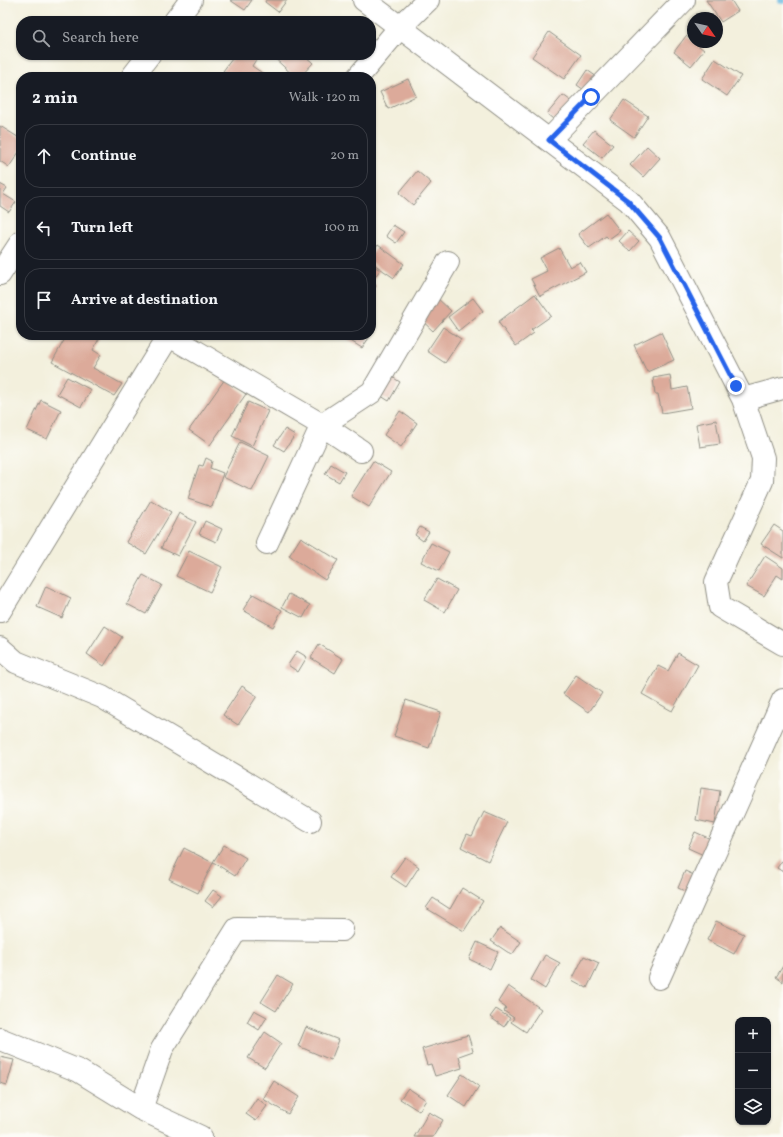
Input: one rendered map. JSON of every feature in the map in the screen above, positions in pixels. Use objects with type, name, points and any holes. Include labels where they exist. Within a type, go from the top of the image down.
[{"type":"street","points":[[179,16],[192,0]]},
{"type":"street","points":[[364,0],[628,201],[660,238],[743,399],[763,458],[762,481],[716,582],[720,607],[783,644]]},
{"type":"street","points":[[376,56],[400,27],[428,0]]},
{"type":"street","points":[[549,140],[684,0]]},
{"type":"street","points":[[136,72],[145,60]]},
{"type":"street","points":[[362,72],[372,60]]},
{"type":"street","points":[[0,274],[14,249]]},
{"type":"street","points":[[267,543],[322,425],[372,392],[448,262]]},
{"type":"street","points":[[0,611],[166,340]]},
{"type":"street","points":[[178,340],[322,425],[360,451]]},
{"type":"street","points":[[743,399],[783,388]]},
{"type":"street","points":[[0,648],[16,662],[102,697],[310,821]]},
{"type":"street","points":[[659,978],[783,700]]},
{"type":"street","points":[[141,1109],[162,1049],[237,929],[342,930]]},
{"type":"street","points":[[0,1039],[79,1071],[141,1109],[201,1137]]},
{"type":"building","points":[[230,0],[252,0],[245,10]]},
{"type":"building","points":[[266,0],[287,0],[278,12],[265,2]]},
{"type":"building","points":[[706,0],[731,0],[738,11],[723,21],[723,12],[714,12]]},
{"type":"building","points":[[549,32],[581,55],[564,79],[532,57]]},
{"type":"building","points":[[686,36],[687,48],[701,48],[704,50],[691,66],[674,52]]},
{"type":"building","points":[[715,59],[741,76],[727,96],[702,79]]},
{"type":"building","points":[[231,60],[256,60],[252,66],[261,72],[224,72],[223,71]]},
{"type":"building","points":[[276,60],[310,60],[313,63],[305,72],[290,72]]},
{"type":"building","points":[[587,70],[597,77],[587,92],[577,85]]},
{"type":"building","points":[[408,79],[416,96],[388,109],[380,92]]},
{"type":"building","points":[[563,95],[574,103],[558,123],[547,114]]},
{"type":"building","points":[[624,100],[648,116],[634,137],[610,120]]},
{"type":"building","points":[[0,126],[16,136],[16,156],[9,167],[0,161]]},
{"type":"building","points":[[594,130],[613,145],[602,158],[583,143]]},
{"type":"building","points":[[647,146],[660,158],[643,177],[630,165]]},
{"type":"building","points":[[417,171],[431,183],[413,205],[399,193]]},
{"type":"building","points":[[0,184],[7,188],[3,194],[16,202],[9,212],[0,206]]},
{"type":"building","points":[[606,213],[620,231],[609,239],[606,236],[589,248],[578,234]]},
{"type":"building","points":[[393,225],[404,232],[396,243],[386,236]]},
{"type":"building","points":[[628,231],[639,241],[630,251],[619,241]]},
{"type":"building","points":[[378,245],[404,264],[394,278],[376,265],[376,248]]},
{"type":"building","points":[[559,248],[570,267],[580,262],[586,272],[540,296],[531,279],[547,271],[540,258]]},
{"type":"building","points":[[376,267],[380,270],[376,275]]},
{"type":"building","points":[[535,294],[551,316],[531,330],[534,333],[516,346],[498,322]]},
{"type":"building","points":[[436,297],[451,311],[433,331],[418,317]]},
{"type":"building","points":[[473,298],[483,311],[458,331],[448,317]]},
{"type":"building","points":[[443,327],[461,339],[445,363],[427,351]]},
{"type":"building","points":[[661,332],[674,360],[647,372],[634,345]]},
{"type":"building","points":[[64,340],[98,340],[93,350],[101,355],[93,368],[122,384],[114,396],[52,362]]},
{"type":"building","points":[[349,340],[368,340],[362,348]]},
{"type":"building","points":[[389,375],[400,382],[389,401],[378,394]]},
{"type":"building","points":[[670,375],[672,390],[687,387],[691,408],[662,413],[658,394],[655,394],[653,378]]},
{"type":"building","points":[[67,377],[91,390],[81,407],[57,394]]},
{"type":"building","points":[[225,379],[246,394],[210,445],[189,430]]},
{"type":"building","points":[[41,400],[61,410],[47,439],[27,430]]},
{"type":"building","points":[[248,402],[268,411],[252,446],[232,436]]},
{"type":"building","points":[[400,411],[417,423],[401,447],[384,435]]},
{"type":"building","points":[[716,420],[720,444],[700,447],[696,424]]},
{"type":"building","points":[[285,429],[295,435],[284,451],[274,445]]},
{"type":"building","points":[[240,442],[269,456],[252,491],[223,477]]},
{"type":"building","points":[[206,458],[212,461],[210,468],[223,473],[212,507],[188,499],[199,465],[203,466]]},
{"type":"building","points":[[373,461],[391,472],[369,507],[351,496]]},
{"type":"building","points":[[331,464],[345,472],[339,482],[325,474]]},
{"type":"building","points":[[151,500],[171,512],[146,554],[126,542]]},
{"type":"building","points":[[179,513],[196,522],[178,556],[161,548]]},
{"type":"building","points":[[205,521],[222,529],[216,542],[199,534]]},
{"type":"building","points":[[774,525],[783,531],[783,558],[761,544]]},
{"type":"building","points":[[420,527],[429,532],[423,541],[415,535]]},
{"type":"building","points":[[301,537],[338,560],[325,580],[289,556]]},
{"type":"building","points":[[431,543],[449,552],[439,571],[421,562]]},
{"type":"building","points":[[189,551],[222,567],[210,592],[176,576]]},
{"type":"building","points":[[765,556],[783,568],[783,579],[777,575],[764,596],[746,586]]},
{"type":"building","points":[[143,575],[162,585],[146,614],[127,604]]},
{"type":"building","points":[[437,579],[457,590],[445,612],[424,600]]},
{"type":"building","points":[[46,586],[71,598],[62,618],[37,607]]},
{"type":"building","points":[[253,594],[282,610],[273,627],[243,610]]},
{"type":"building","points":[[289,594],[310,605],[303,618],[282,607]]},
{"type":"building","points":[[105,626],[122,637],[104,666],[87,654]]},
{"type":"building","points":[[319,644],[343,659],[335,673],[311,658]]},
{"type":"building","points":[[297,651],[307,657],[298,672],[288,665]]},
{"type":"building","points":[[678,653],[698,665],[672,711],[642,694],[658,666],[668,671]]},
{"type":"building","points":[[576,675],[602,693],[589,712],[563,694]]},
{"type":"building","points":[[242,686],[257,696],[238,725],[223,715]]},
{"type":"building","points":[[406,700],[441,712],[429,748],[394,736]]},
{"type":"building","points":[[701,788],[720,791],[715,824],[696,820]]},
{"type":"building","points":[[484,812],[507,822],[488,861],[461,847],[467,834],[472,836]]},
{"type":"building","points":[[695,832],[715,841],[708,857],[688,848]]},
{"type":"building","points":[[224,845],[246,858],[235,876],[213,862]]},
{"type":"building","points":[[184,848],[213,863],[198,893],[169,879]]},
{"type":"building","points":[[405,857],[419,867],[406,887],[391,877]]},
{"type":"building","points":[[783,859],[783,872],[777,868]]},
{"type":"building","points":[[685,871],[705,880],[698,897],[678,888]]},
{"type":"building","points":[[462,888],[483,901],[464,931],[426,908],[433,898],[450,909]]},
{"type":"building","points":[[213,890],[222,896],[213,907],[205,901]]},
{"type":"building","points":[[716,921],[744,934],[734,954],[707,940]]},
{"type":"building","points":[[500,928],[521,942],[512,955],[491,941]]},
{"type":"building","points":[[477,942],[498,952],[490,969],[469,959]]},
{"type":"building","points":[[545,955],[560,963],[545,989],[531,980]]},
{"type":"building","points":[[584,956],[599,963],[587,988],[572,980]]},
{"type":"building","points":[[783,966],[783,982],[776,977]]},
{"type":"building","points":[[278,975],[293,984],[276,1011],[261,1002]]},
{"type":"building","points":[[508,986],[541,1009],[526,1032],[511,1022],[514,1018],[504,1011],[506,1008],[498,1002]]},
{"type":"building","points":[[496,1009],[510,1018],[504,1027],[490,1017]]},
{"type":"building","points":[[254,1010],[267,1017],[259,1030],[247,1022]]},
{"type":"building","points":[[306,1027],[339,1040],[331,1060],[298,1046]]},
{"type":"building","points":[[265,1032],[281,1043],[265,1068],[248,1058]]},
{"type":"building","points":[[468,1035],[473,1051],[459,1056],[462,1068],[435,1076],[431,1064],[427,1065],[422,1049]]},
{"type":"building","points":[[0,1057],[14,1060],[7,1085],[0,1083]]},
{"type":"building","points":[[462,1074],[479,1086],[466,1107],[448,1095]]},
{"type":"building","points":[[274,1081],[299,1097],[288,1114],[263,1099]]},
{"type":"building","points":[[408,1088],[426,1100],[419,1111],[400,1099]]},
{"type":"building","points":[[257,1098],[267,1106],[256,1121],[246,1114]]},
{"type":"building","points":[[429,1112],[443,1120],[433,1137],[414,1137]]},
{"type":"route","points":[[591,97],[549,140],[628,201],[660,238],[736,386]]}]
